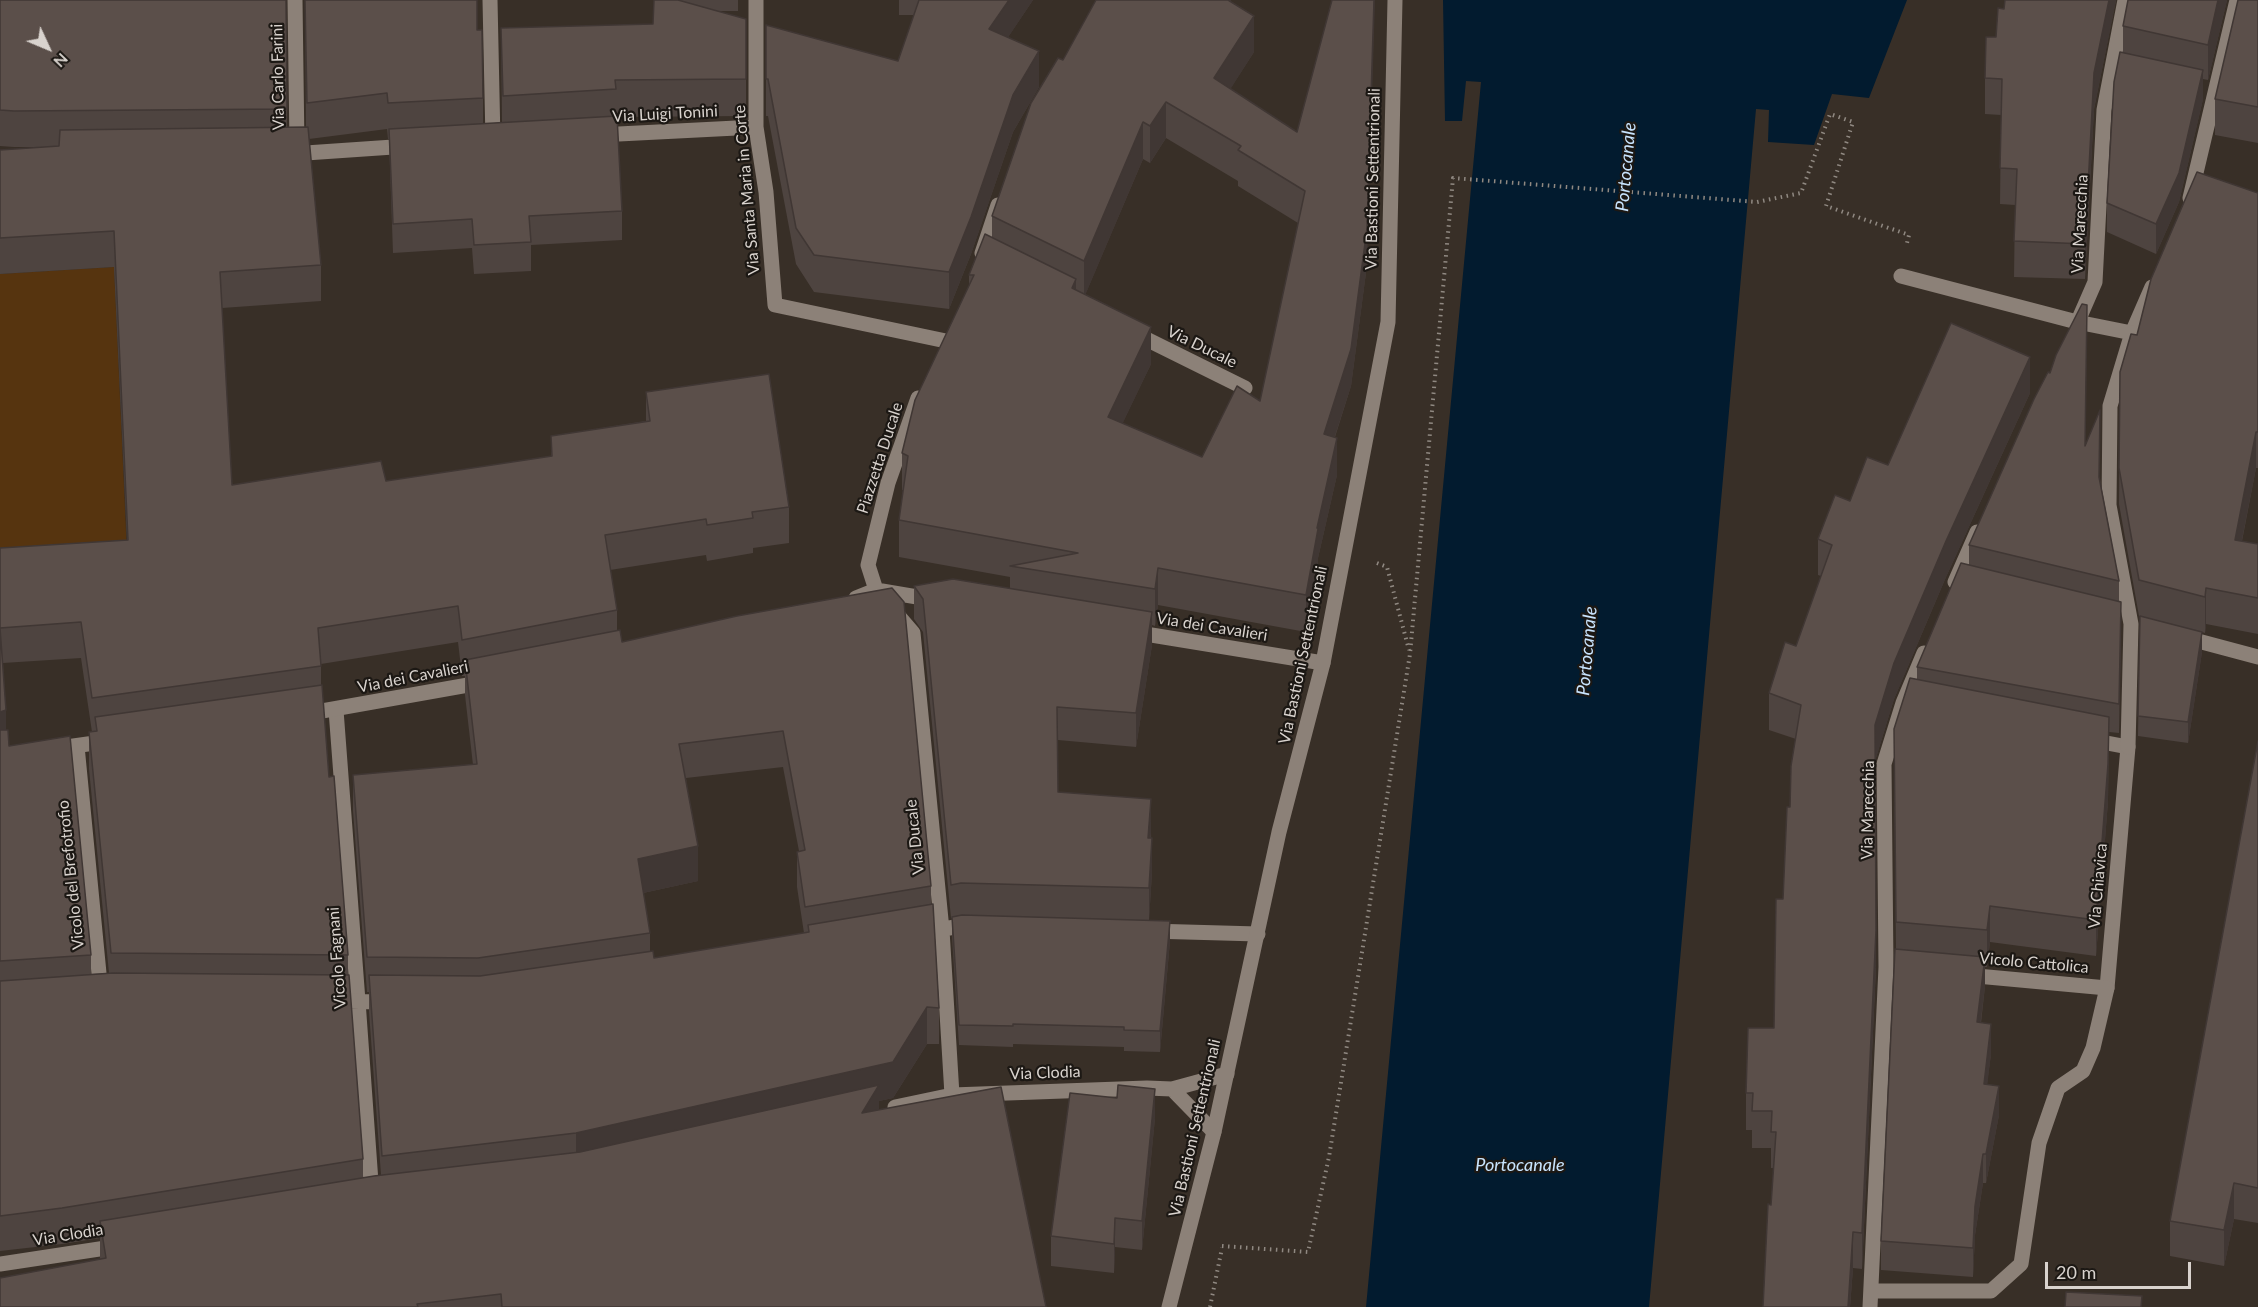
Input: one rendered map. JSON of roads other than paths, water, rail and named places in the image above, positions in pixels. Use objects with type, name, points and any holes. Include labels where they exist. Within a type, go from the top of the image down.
[{"type":"street","name":"Via Carlo Farini","points":[[296,0],[297,154]]},
{"type":"street","points":[[490,0],[493,141]]},
{"type":"street","name":"Via Santa Maria in Corte","points":[[756,0],[756,127],[766,192],[775,306],[945,341]]},
{"type":"street","name":"Via Bastioni Settentrionali","points":[[1169,1307],[1214,1132],[1279,832],[1323,663],[1388,322],[1395,0]]},
{"type":"street","name":"Via Marecchia","points":[[2068,339],[2095,282],[2104,110],[2118,70],[2125,0]]},
{"type":"street","points":[[2184,214],[2188,205],[2209,91],[2237,0]]},
{"type":"street","name":"Via Luigi Tonini","points":[[589,136],[756,127]]},
{"type":"street","points":[[273,154],[424,145]]},
{"type":"street","points":[[982,263],[1003,191]]},
{"type":"street","name":"Via Chiavica","points":[[1871,1291],[1991,1291],[2021,1264],[2039,1143],[2058,1088],[2083,1071],[2093,1048],[2107,988],[2137,625],[2109,505],[2110,406],[2132,333],[2159,271]]},
{"type":"street","points":[[1901,276],[2077,322],[2132,333]]},
{"type":"street","name":"Via Ducale","points":[[1118,326],[1245,388]]},
{"type":"street","name":"Piazzetta Ducale","points":[[876,590],[868,565],[876,529],[888,483],[925,383]]},
{"type":"street","points":[[1958,585],[1983,518]]},
{"type":"street","points":[[844,603],[876,590],[947,602]]},
{"type":"street","name":"Via Ducale","points":[[876,590],[913,633],[942,930],[952,1095]]},
{"type":"street","points":[[2113,619],[2137,625]]},
{"type":"street","name":"Via dei Cavalieri","points":[[1123,630],[1323,663]]},
{"type":"street","points":[[2166,633],[2258,657]]},
{"type":"street","name":"Via Marecchia","points":[[1870,1307],[1892,968],[1884,764],[1909,704],[1929,642]]},
{"type":"street","name":"Via dei Cavalieri","points":[[289,717],[497,679]]},
{"type":"street","name":"Vicolo Fagnani","points":[[336,710],[373,1203]]},
{"type":"street","points":[[2071,736],[2127,747]]},
{"type":"street","points":[[33,752],[124,739]]},
{"type":"street","name":"Vicolo del Brefotrofio","points":[[77,746],[102,1000]]},
{"type":"street","points":[[895,938],[961,926],[985,926]]},
{"type":"street","points":[[1139,931],[1258,934]]},
{"type":"street","name":"Vicolo Cattolica","points":[[1956,974],[2107,988]]},
{"type":"street","points":[[311,1001],[402,1002]]},
{"type":"street","name":"Via Clodia","points":[[878,1111],[952,1095],[1172,1089],[1227,1074]]},
{"type":"street","points":[[1172,1089],[1214,1132]]},
{"type":"street","name":"Via Clodia","points":[[0,1264],[133,1243]]},
{"type":"water","name":"Portocanale","points":[[1443,0],[1907,0],[1869,98],[1832,94],[1814,145],[1768,142],[1769,110],[1756,109],[1649,1307],[1366,1307],[1481,82],[1466,81],[1462,121],[1445,121]]}]
